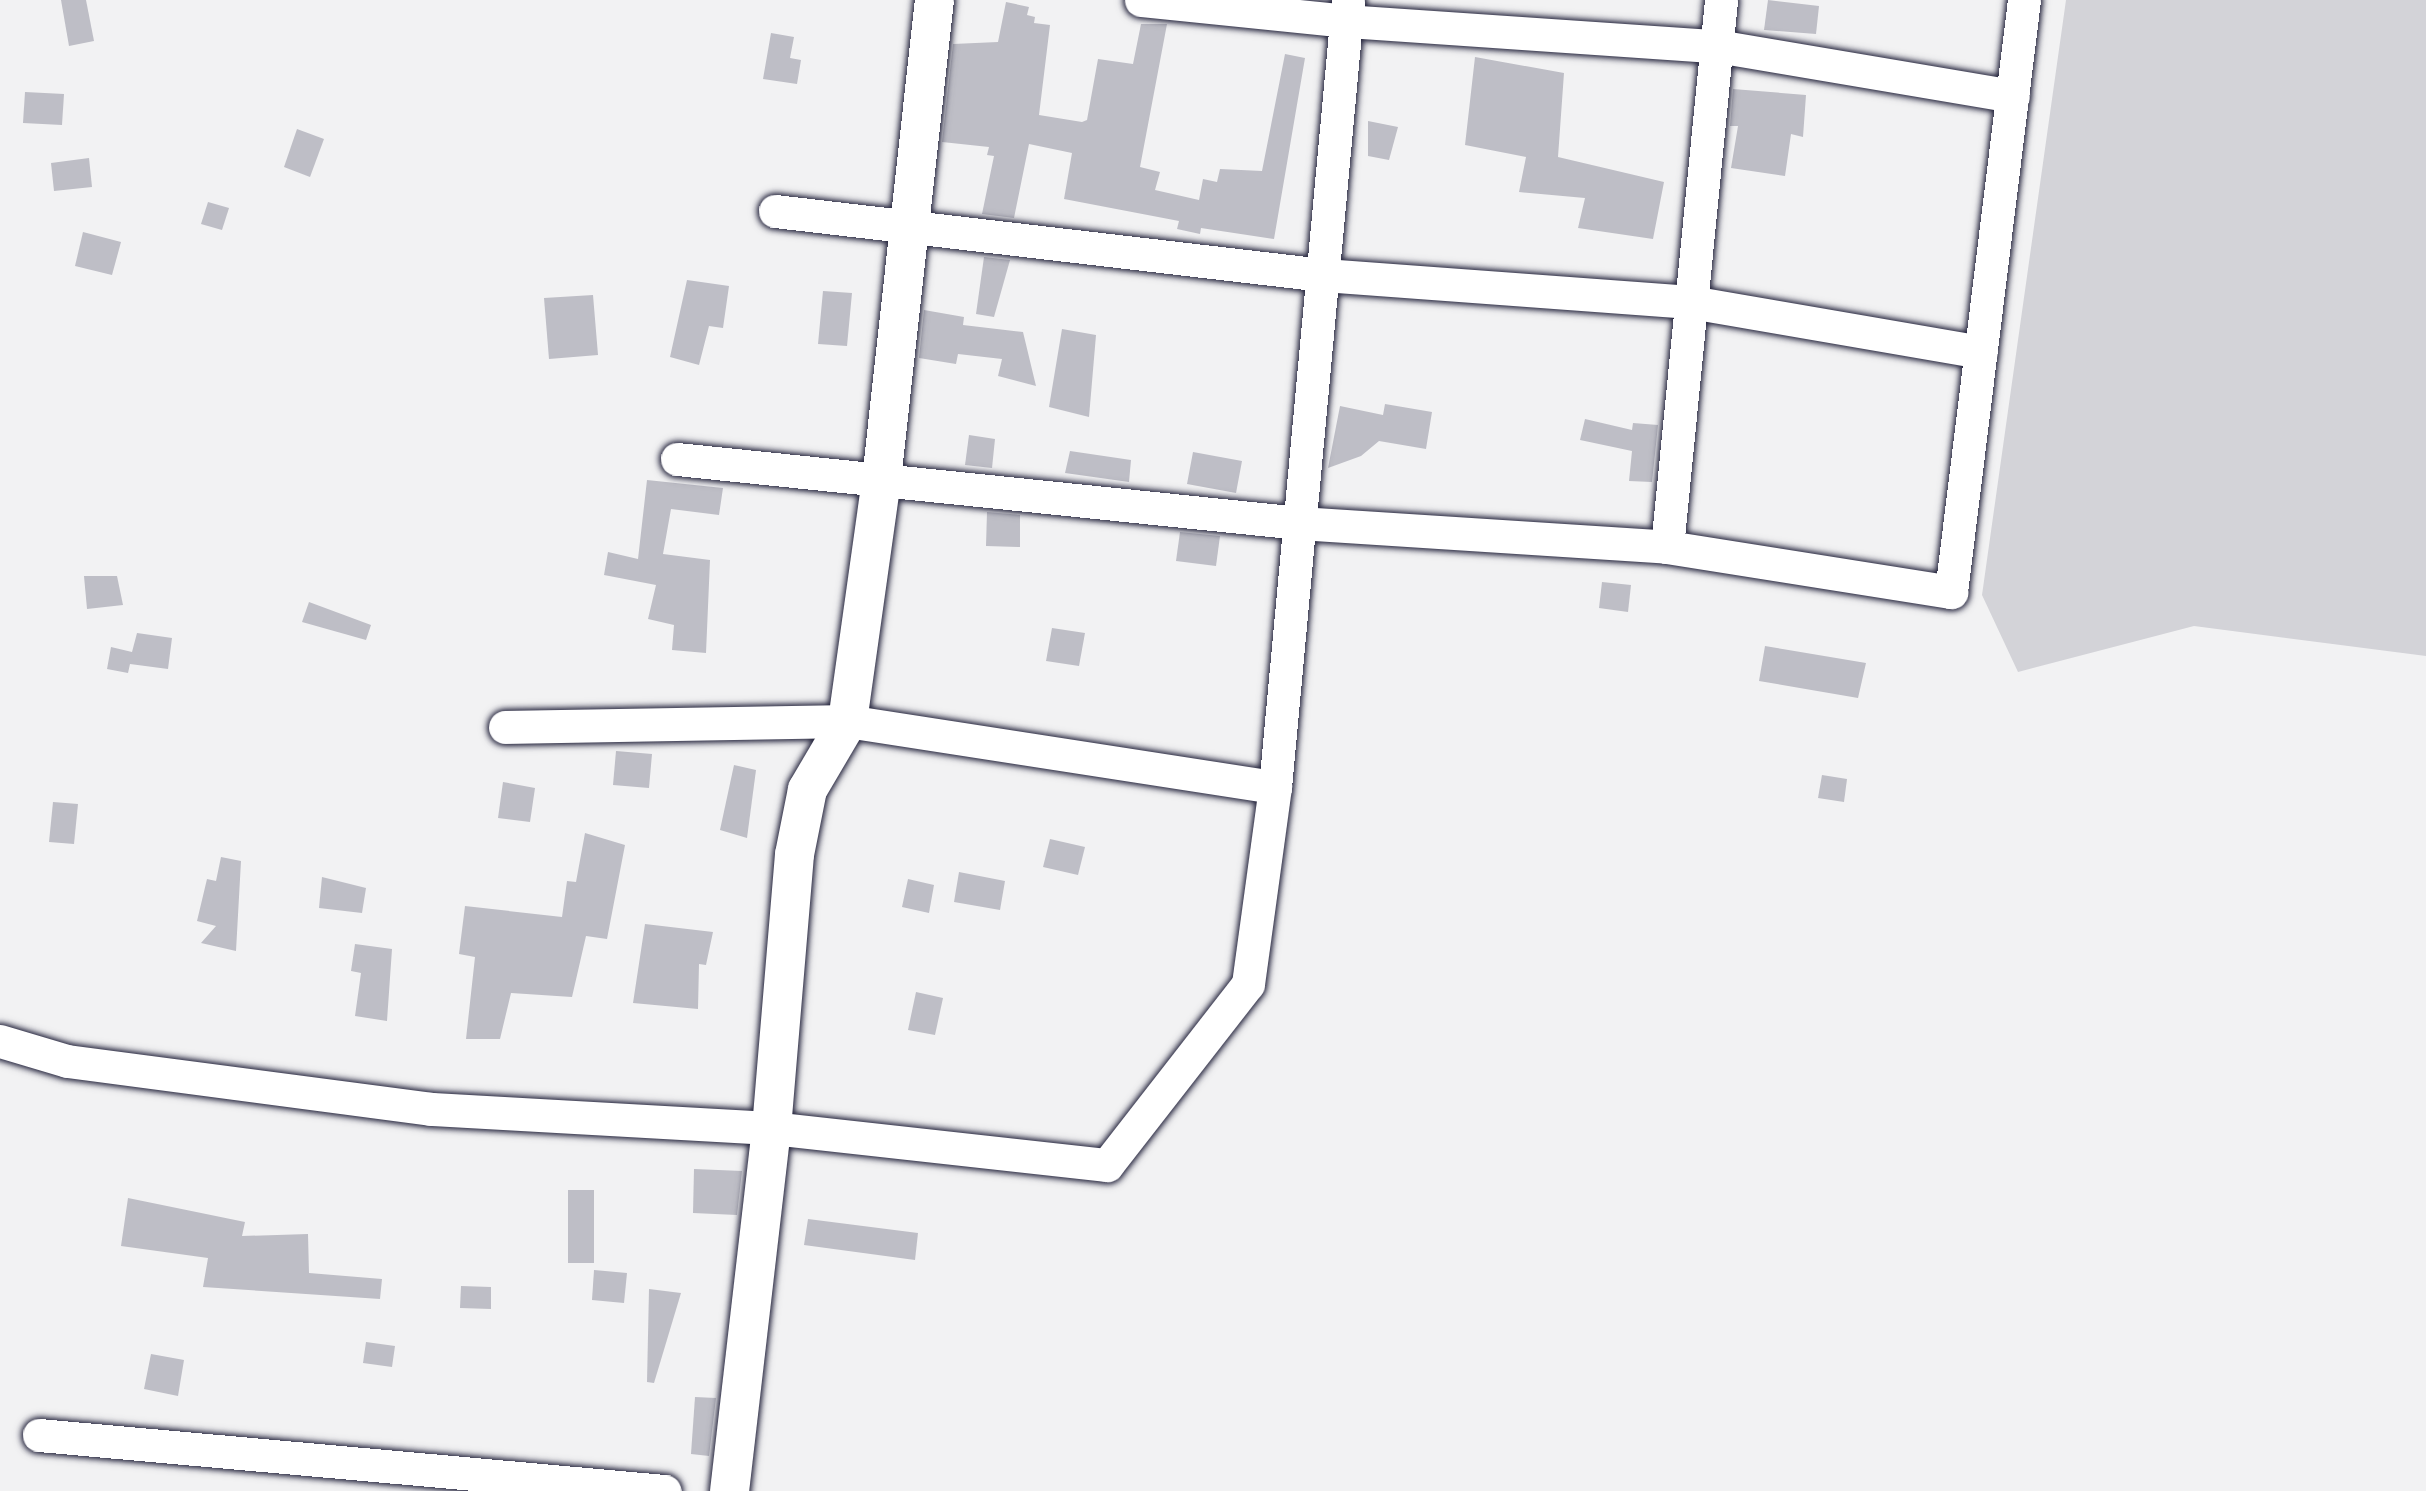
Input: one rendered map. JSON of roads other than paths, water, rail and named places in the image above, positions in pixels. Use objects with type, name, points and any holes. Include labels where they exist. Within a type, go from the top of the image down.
[{"type":"street","points":[[729,1491],[771,1128],[794,854],[807,789],[847,721],[880,479],[934,0]]},
{"type":"street","points":[[1141,0],[1347,10],[1717,46],[2012,96]]},
{"type":"street","points":[[1667,547],[1721,0]]},
{"type":"street","points":[[676,459],[1300,523],[1667,547],[1951,592],[2024,0]]},
{"type":"street","points":[[0,1041],[68,1061],[431,1109],[771,1128],[1107,1165],[1248,984],[1275,787],[1347,10]]},
{"type":"street","points":[[775,211],[1322,275],[1691,302],[1981,352]]},
{"type":"street","points":[[505,727],[847,721],[1275,787]]},
{"type":"street","points":[[39,1436],[664,1491]]}]
